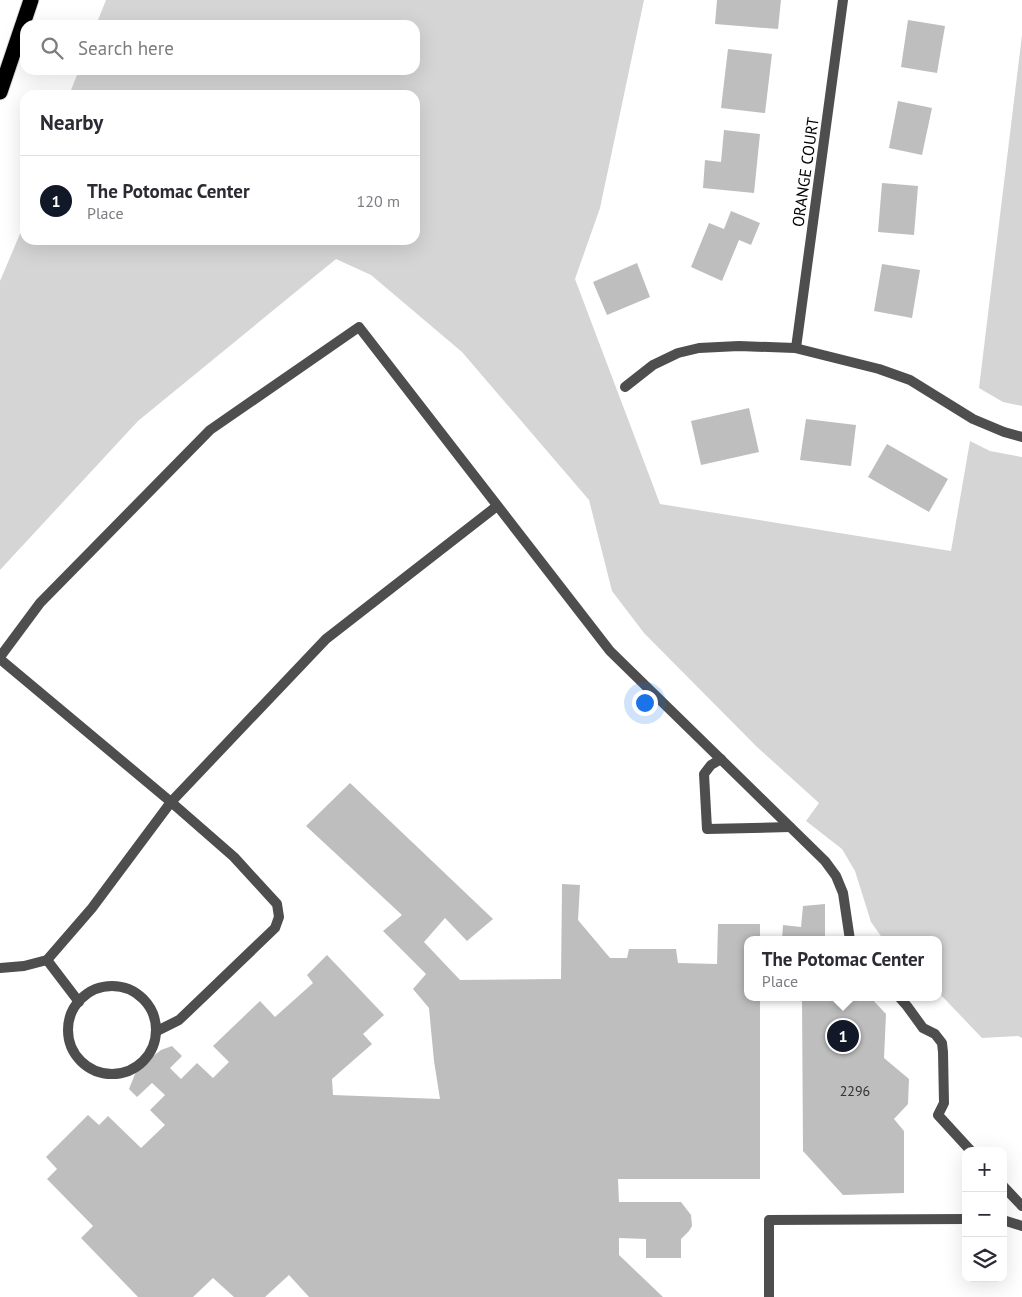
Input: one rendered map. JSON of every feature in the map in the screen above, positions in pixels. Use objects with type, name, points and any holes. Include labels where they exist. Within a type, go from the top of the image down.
[{"type":"highway","points":[[24,20],[31,0]]},
{"type":"highway","points":[[0,92],[20,33]]},
{"type":"street","name":"ORANGE COURT","points":[[796,348],[843,0]]},
{"type":"street","points":[[156,1031],[179,1020],[275,928],[279,916],[277,904],[234,857],[172,802],[0,658],[40,603],[210,430],[359,327],[610,651],[825,861],[836,876],[843,893],[849,936]]},
{"type":"street","points":[[625,387],[653,366],[678,353],[699,348],[739,346],[796,348],[879,369],[910,380],[973,419],[1004,432],[1022,437]]},
{"type":"street","points":[[0,968],[24,966],[47,960],[92,908],[172,802],[326,638],[497,506]]},
{"type":"street","points":[[721,759],[711,765],[704,774],[707,829],[790,828]]},
{"type":"street","points":[[47,960],[79,1002]]},
{"type":"street","points":[[110,986],[124,988],[142,998],[150,1007],[154,1016],[156,1031],[155,1042],[150,1054],[143,1062],[132,1070],[110,1074],[97,1071],[80,1060],[74,1052],[68,1030],[70,1018],[79,1002],[88,994],[100,988],[110,986]]},
{"type":"street","points":[[903,1001],[923,1028],[935,1034],[942,1043],[944,1052],[944,1103],[938,1115],[967,1147]]},
{"type":"street","points":[[1007,1190],[1022,1206]]},
{"type":"street","points":[[769,1297],[769,1220],[962,1219]]},
{"type":"street","points":[[1007,1221],[1022,1226]]},
{"type":"shaded area","points":[[106,0],[644,0],[600,208],[575,279],[660,504],[951,551],[970,441],[990,451],[1022,457],[1022,1038],[1018,1036],[982,1038],[942,996],[942,936],[881,936],[871,922],[855,871],[842,849],[806,821],[819,803],[757,747],[644,633],[612,591],[589,500],[462,352],[371,275],[336,259],[138,421],[0,570],[0,281],[20,234],[20,245],[420,245],[420,90],[71,90],[77,75],[420,75],[420,20],[98,20]]},
{"type":"shaded area","points":[[1022,35],[1022,406],[1003,402],[979,388]]},
{"type":"building","points":[[717,0],[781,0],[778,29],[715,24]]},
{"type":"building","points":[[908,20],[945,26],[937,73],[901,67]]},
{"type":"building","points":[[728,49],[772,54],[765,113],[721,108]]},
{"type":"building","points":[[898,101],[932,108],[922,155],[889,148]]},
{"type":"building","points":[[724,130],[760,134],[754,193],[703,188],[705,160],[721,162]]},
{"type":"building","points":[[882,183],[918,186],[914,235],[878,232]]},
{"type":"building","points":[[731,211],[760,223],[751,245],[739,240],[722,281],[691,267],[709,223],[724,229]]},
{"type":"building","points":[[637,263],[650,297],[607,315],[593,282]]},
{"type":"building","points":[[882,264],[920,270],[912,318],[874,311]]},
{"type":"building","points":[[749,408],[759,452],[701,465],[691,421]]},
{"type":"building","points":[[806,419],[856,425],[851,466],[800,460]]},
{"type":"building","points":[[887,444],[948,479],[929,512],[868,477]]},
{"type":"building","points":[[350,783],[493,919],[467,941],[445,918],[424,942],[460,980],[561,979],[562,884],[580,885],[578,920],[610,958],[627,958],[629,949],[676,949],[678,963],[717,964],[718,924],[760,924],[760,936],[744,936],[744,1001],[760,1001],[760,1179],[618,1179],[619,1202],[681,1202],[691,1215],[692,1226],[681,1239],[681,1258],[646,1258],[646,1239],[619,1238],[619,1255],[663,1297],[309,1297],[289,1275],[265,1297],[234,1297],[213,1278],[193,1297],[138,1297],[81,1238],[93,1226],[47,1179],[57,1169],[46,1157],[88,1115],[99,1125],[108,1116],[141,1148],[165,1125],[150,1110],[165,1095],[152,1083],[137,1097],[129,1089],[135,1074],[143,1064],[161,1050],[172,1046],[182,1056],[170,1068],[181,1079],[197,1063],[213,1078],[229,1062],[213,1046],[260,1001],[275,1017],[313,983],[307,975],[327,955],[384,1015],[363,1034],[372,1044],[332,1079],[333,1095],[440,1099],[429,1008],[413,989],[426,974],[383,931],[402,915],[306,826]]},
{"type":"building","points":[[825,904],[825,936],[782,936],[783,925],[801,927],[803,906]]},
{"type":"building","points":[[802,1001],[874,1001],[886,1014],[884,1058],[909,1079],[908,1104],[894,1119],[904,1131],[904,1193],[843,1195],[803,1151]]},
{"type":"place","name":"The Potomac Center","points":[[843,1036]]}]
